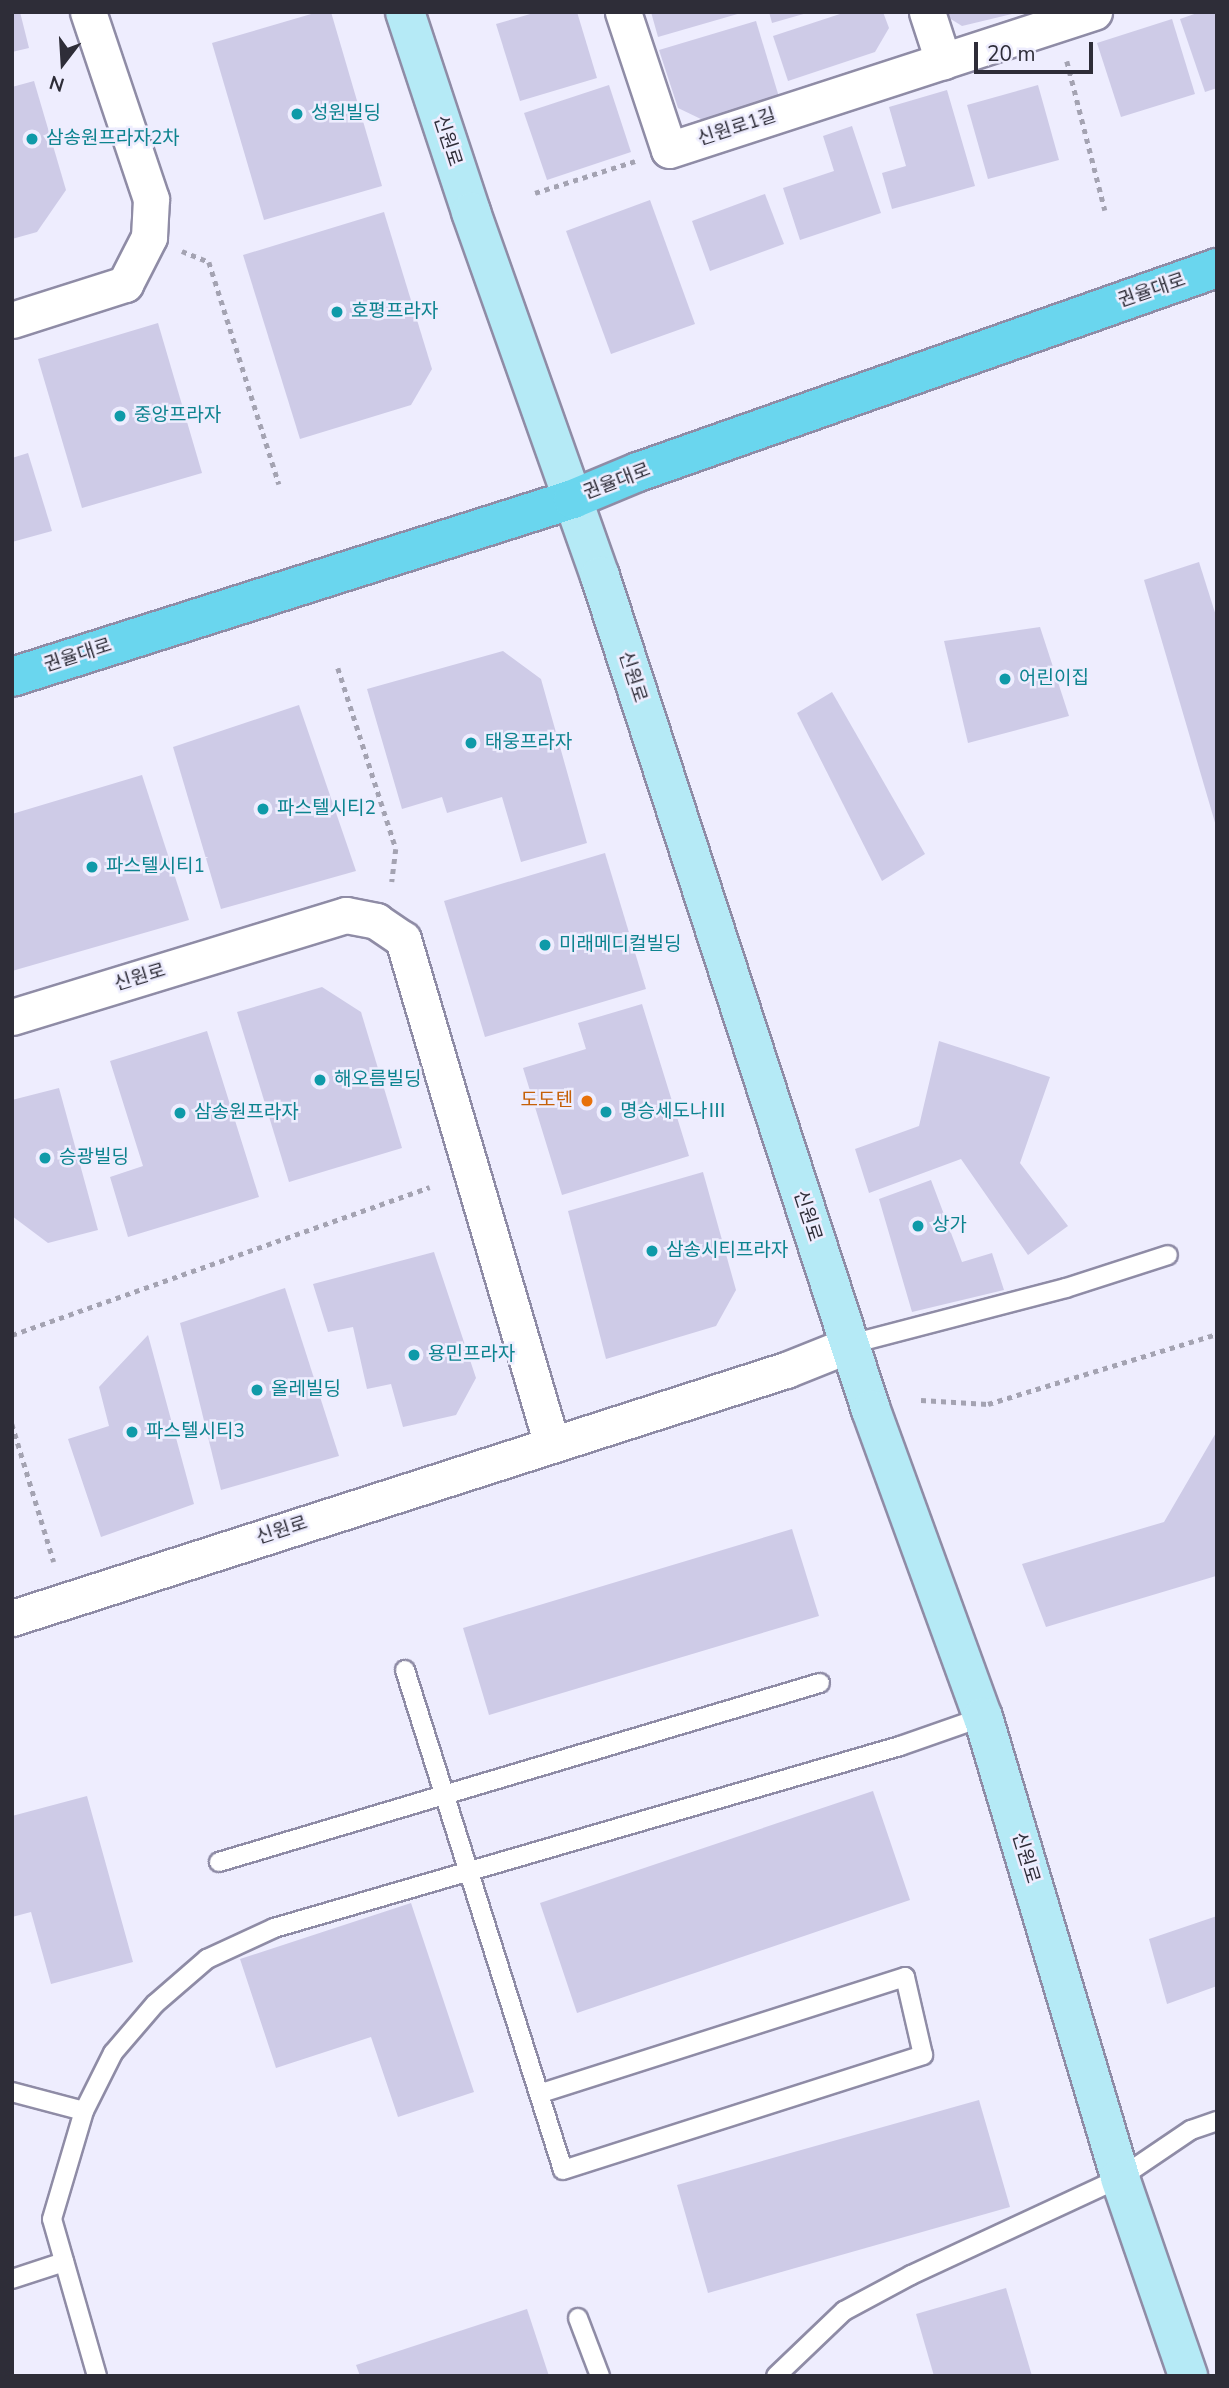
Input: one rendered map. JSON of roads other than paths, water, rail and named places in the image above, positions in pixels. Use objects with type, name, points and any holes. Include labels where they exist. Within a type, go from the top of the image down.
[{"type":"main road","name":"권율대로","points":[[12,677],[573,499],[652,468],[1217,268]]},
{"type":"street","points":[[12,320],[125,284],[149,237],[151,199],[88,12]]},
{"type":"street","name":"신원로","points":[[405,12],[471,212],[573,499],[871,1410],[984,1717],[1120,2178],[1188,2376]]},
{"type":"street","name":"신원로1길","points":[[622,12],[669,150],[1094,12]]},
{"type":"street","points":[[928,12],[943,61]]},
{"type":"street","name":"신원로","points":[[12,1017],[345,915],[376,922],[403,939],[552,1445]]},
{"type":"street","name":"신원로","points":[[12,1618],[786,1370],[851,1344]]},
{"type":"lane","points":[[851,1344],[1066,1288],[1168,1255]]},
{"type":"lane","points":[[405,1670],[563,2170],[923,2055],[905,1977],[539,2094]]},
{"type":"lane","points":[[219,1862],[820,1683]]},
{"type":"lane","points":[[97,2376],[52,2220],[84,2111],[113,2053],[155,2004],[207,1959],[274,1928],[900,1746],[984,1717]]},
{"type":"lane","points":[[12,2092],[84,2111]]},
{"type":"lane","points":[[776,2376],[844,2311],[911,2275],[1120,2178],[1191,2130],[1217,2121]]},
{"type":"lane","points":[[12,2279],[64,2262]]},
{"type":"lane","points":[[578,2318],[600,2376]]},
{"type":"place","name":"성원빌딩","points":[[297,114]]},
{"type":"place","name":"삼송원프라자2차","points":[[32,139]]},
{"type":"place","name":"호평프라자","points":[[337,312]]},
{"type":"place","name":"중앙프라자","points":[[120,416]]},
{"type":"place","name":"어린이집","points":[[1005,679]]},
{"type":"place","name":"태웅프라자","points":[[471,743]]},
{"type":"place","name":"파스텔시티2","points":[[263,809]]},
{"type":"place","name":"파스텔시티1","points":[[92,867]]},
{"type":"place","name":"미래메디컬빌딩","points":[[545,945]]},
{"type":"place","name":"해오름빌딩","points":[[320,1080]]},
{"type":"place","name":"도도텐","points":[[587,1101]]},
{"type":"place","name":"명승세도나Ⅲ","points":[[606,1112]]},
{"type":"place","name":"삼송원프라자","points":[[180,1113]]},
{"type":"place","name":"승광빌딩","points":[[45,1158]]},
{"type":"place","name":"상가","points":[[918,1226]]},
{"type":"place","name":"삼송시티프라자","points":[[652,1251]]},
{"type":"place","name":"용민프라자","points":[[414,1355]]},
{"type":"place","name":"올레빌딩","points":[[257,1390]]},
{"type":"place","name":"파스텔시티3","points":[[132,1432]]}]
